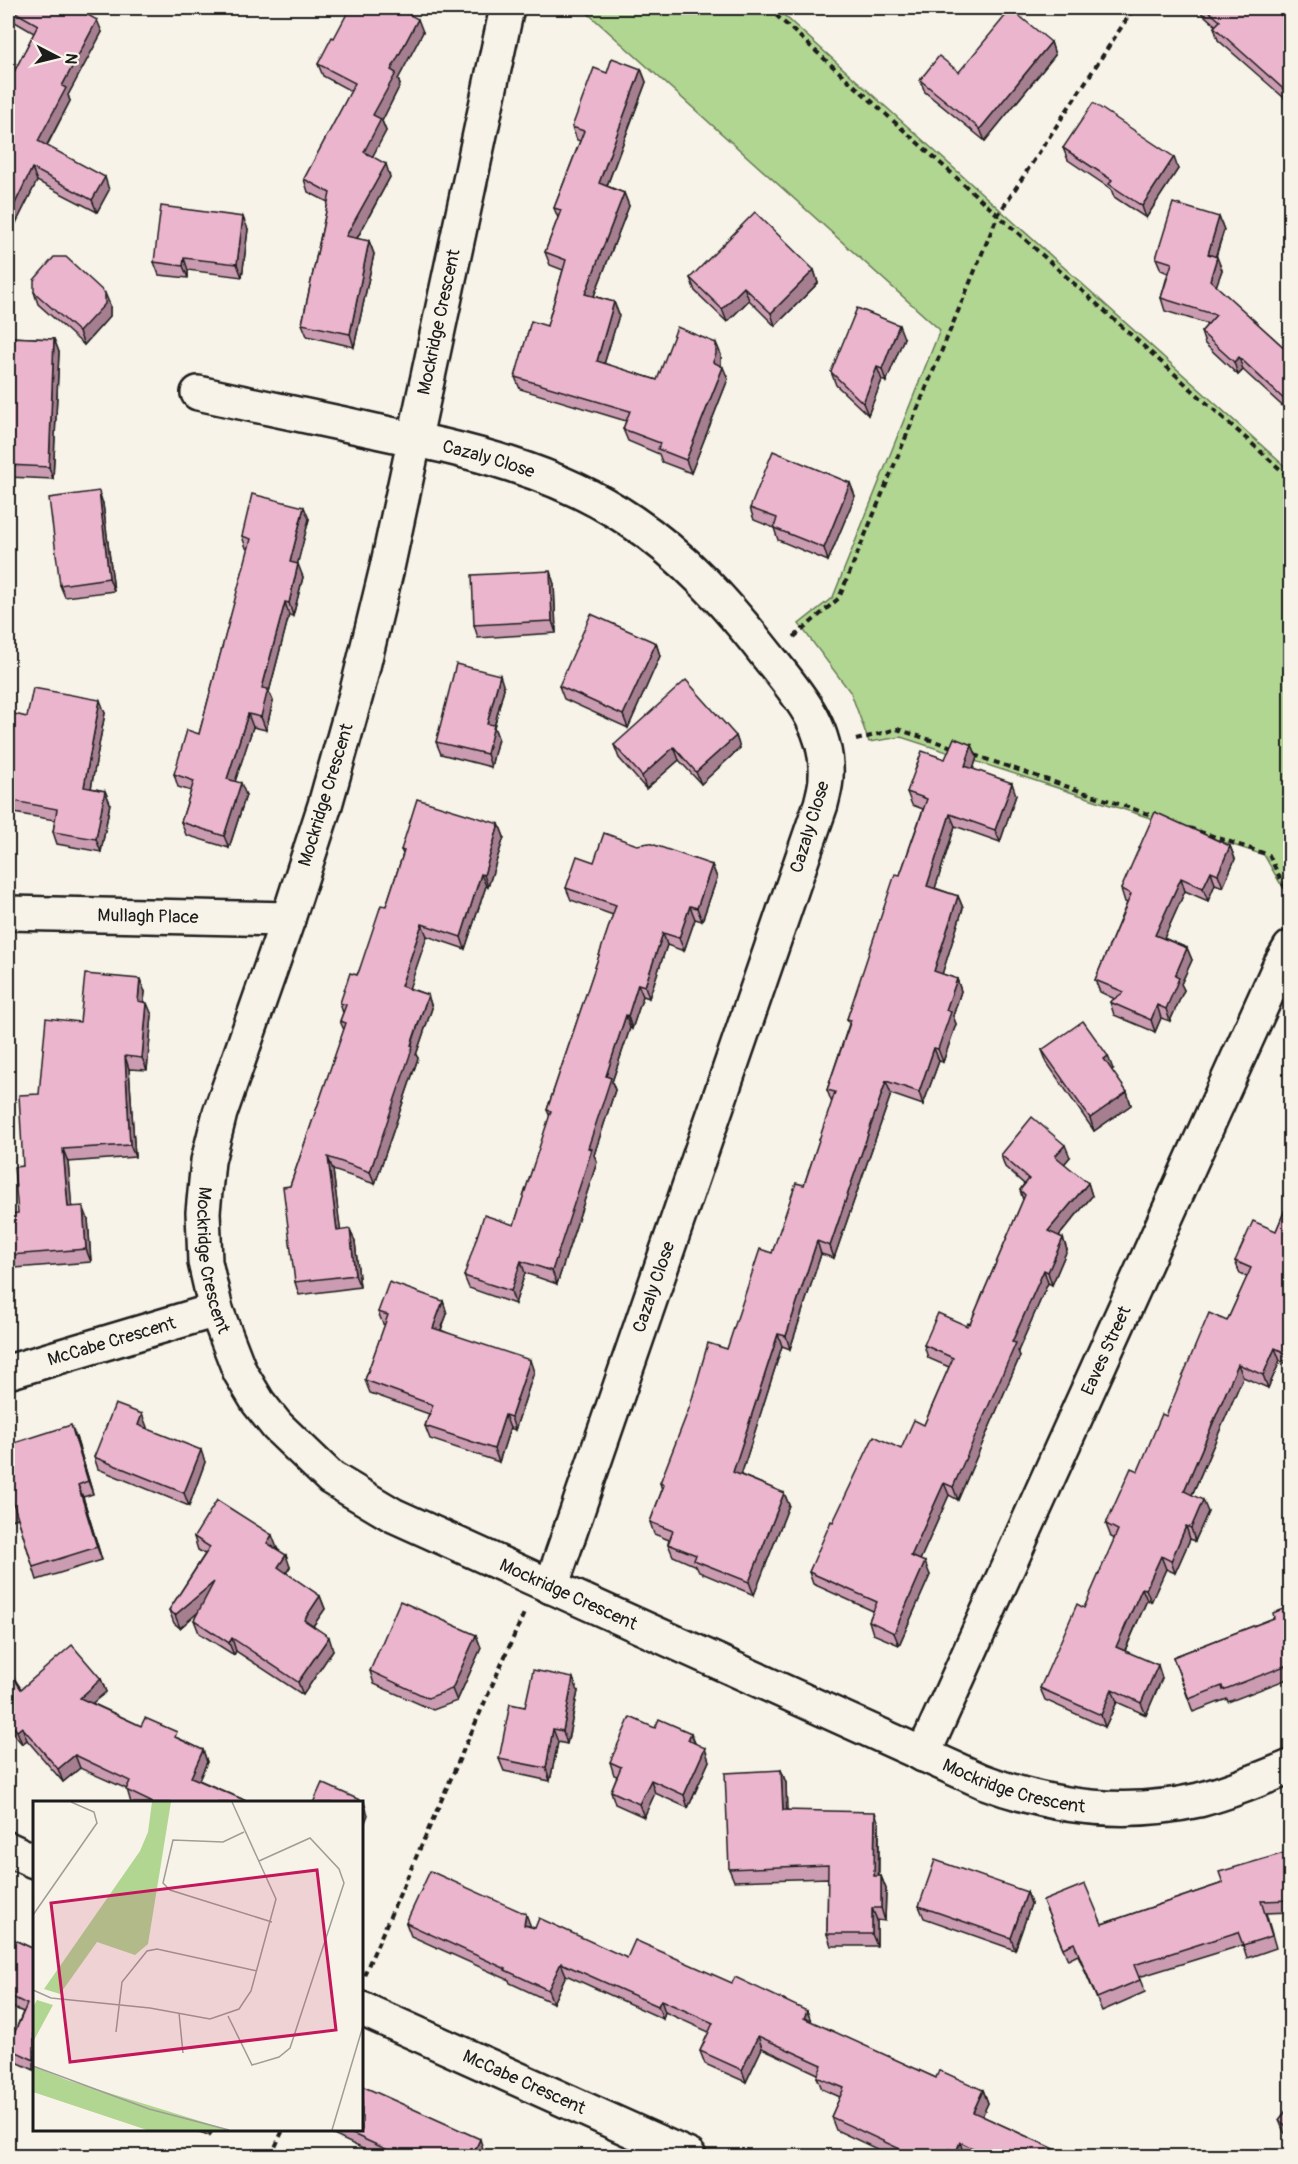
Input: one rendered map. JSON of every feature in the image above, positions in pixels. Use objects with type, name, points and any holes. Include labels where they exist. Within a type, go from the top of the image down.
[{"type":"street","name":"Mockridge Crescent","points":[[507,8],[387,568],[357,691],[325,805],[220,1113],[208,1161],[203,1212],[205,1262],[216,1310],[240,1372],[258,1402],[277,1426],[330,1478],[393,1515],[1012,1793],[1069,1806],[1103,1809],[1168,1806],[1201,1799],[1290,1767]]},
{"type":"street","name":"Cazaly Close","points":[[198,393],[415,439],[516,465],[590,497],[632,521],[685,563],[716,593],[769,658],[819,727],[826,754],[826,779],[821,804],[545,1584]]},
{"type":"street","name":"Mullagh Place","points":[[8,913],[288,919]]},
{"type":"street","name":"Eaves Street","points":[[924,1755],[1275,976],[1290,948]]},
{"type":"street","name":"McCabe Crescent","points":[[8,1371],[216,1310]]},
{"type":"street","points":[[8,1849],[33,1861]]},
{"type":"street","name":"McCabe Crescent","points":[[363,2009],[689,2157]]},
{"type":"path","points":[[768,8],[1290,478]]},
{"type":"path","points":[[769,658],[839,598],[998,215],[1134,8]]},
{"type":"path","points":[[826,754],[844,743],[897,729],[953,748]]},
{"type":"path","points":[[964,752],[1167,820]]},
{"type":"path","points":[[1179,824],[1269,855],[1290,899]]},
{"type":"path","points":[[363,1979],[545,1584]]},
{"type":"path","points":[[271,2157],[283,2131]]},
{"type":"green space","points":[[582,8],[776,8],[1290,471],[1290,879],[1280,883],[1264,855],[901,737],[869,742],[851,693],[799,624],[833,597],[940,330]]},
{"type":"building","points":[[8,8],[80,8],[79,10],[97,20],[62,86],[66,88],[38,141],[105,177],[92,200],[32,168],[8,218],[8,84],[38,25]]},
{"type":"building","points":[[350,8],[397,8],[418,19],[391,70],[396,73],[373,115],[381,119],[364,152],[386,164],[346,236],[369,241],[350,334],[302,324],[330,193],[304,179],[355,83],[318,64]]},
{"type":"building","points":[[1205,8],[1281,9],[1278,12],[1290,24],[1290,95],[1214,27],[1220,21]]},
{"type":"building","points":[[1011,9],[1051,42],[980,129],[920,80],[939,56],[959,72]]},
{"type":"building","points":[[612,58],[641,69],[599,183],[624,193],[585,294],[614,302],[597,361],[657,380],[677,327],[716,343],[713,362],[723,367],[686,460],[658,449],[660,443],[623,429],[630,411],[515,377],[531,321],[547,326],[566,260],[545,252],[561,210],[554,208],[584,131],[572,127],[594,68],[607,73]]},
{"type":"building","points":[[1093,103],[1174,157],[1142,206],[1109,184],[1112,180],[1063,148]]},
{"type":"building","points":[[1173,203],[1219,217],[1208,254],[1217,257],[1210,280],[1290,353],[1290,405],[1239,357],[1234,362],[1201,332],[1216,315],[1161,298],[1172,263],[1156,258]]},
{"type":"building","points":[[161,206],[243,217],[237,264],[184,258],[183,266],[154,262]]},
{"type":"building","points":[[755,212],[814,270],[771,313],[744,287],[722,309],[690,278]]},
{"type":"building","points":[[54,257],[66,257],[105,293],[105,304],[79,332],[34,292],[34,280]]},
{"type":"building","points":[[857,308],[899,325],[882,369],[877,367],[863,403],[831,372]]},
{"type":"building","points":[[8,337],[54,339],[49,467],[8,465]]},
{"type":"building","points":[[773,451],[850,483],[824,548],[774,528],[777,518],[750,508]]},
{"type":"building","points":[[99,491],[109,578],[60,585],[49,498]]},
{"type":"building","points":[[252,494],[304,507],[290,562],[298,564],[289,603],[285,602],[262,688],[268,689],[261,717],[248,714],[227,779],[241,783],[224,836],[181,822],[194,781],[174,774],[187,730],[199,734],[251,539],[242,536]]},
{"type":"building","points":[[550,571],[552,621],[474,625],[472,575]]},
{"type":"building","points":[[591,614],[656,643],[623,715],[559,686]]},
{"type":"building","points":[[456,664],[500,675],[487,724],[494,725],[487,754],[436,742]]},
{"type":"building","points":[[686,680],[736,736],[696,772],[674,747],[642,776],[614,745]]},
{"type":"building","points":[[33,688],[100,700],[84,787],[105,791],[96,839],[53,832],[57,809],[8,800],[10,713],[27,717]]},
{"type":"building","points":[[954,738],[972,745],[965,766],[1012,783],[995,830],[950,814],[927,886],[958,896],[934,971],[957,979],[946,1010],[951,1012],[938,1049],[934,1048],[919,1092],[886,1081],[830,1246],[817,1241],[786,1336],[778,1334],[733,1472],[784,1493],[749,1582],[694,1560],[696,1555],[668,1544],[673,1531],[650,1522],[664,1485],[660,1483],[690,1406],[708,1343],[727,1349],[760,1249],[772,1253],[796,1183],[804,1185],[835,1092],[827,1090],[851,1020],[847,1019],[895,874],[900,875],[927,799],[907,792],[922,751],[945,759]]},
{"type":"building","points":[[417,799],[499,824],[484,875],[481,874],[461,937],[422,924],[401,986],[428,995],[370,1172],[328,1157],[337,1231],[350,1229],[355,1275],[295,1282],[283,1187],[290,1186],[346,1023],[340,1021],[346,1005],[340,1003],[350,973],[357,975],[381,905],[386,906],[404,851],[401,850]]},
{"type":"building","points":[[1155,812],[1230,846],[1218,874],[1211,871],[1203,888],[1181,878],[1155,935],[1187,948],[1175,976],[1179,978],[1166,1009],[1157,1005],[1151,1020],[1110,1002],[1124,992],[1095,980],[1131,894],[1121,889]]},
{"type":"building","points":[[604,833],[637,845],[649,843],[712,865],[697,908],[690,906],[679,938],[663,933],[645,986],[638,984],[606,1076],[611,1078],[588,1148],[592,1149],[552,1271],[521,1261],[511,1291],[464,1276],[484,1215],[514,1225],[551,1111],[547,1110],[616,905],[566,888],[577,856],[594,862]]},
{"type":"building","points":[[85,974],[140,979],[138,1001],[147,1003],[142,1058],[125,1056],[130,1145],[63,1149],[68,1207],[83,1206],[86,1249],[11,1255],[8,1214],[18,1213],[14,1167],[23,1166],[19,1095],[39,1094],[46,1018],[80,1022]]},
{"type":"building","points":[[1083,1021],[1108,1056],[1104,1059],[1127,1092],[1090,1118],[1042,1050]]},
{"type":"building","points":[[1032,1117],[1065,1145],[1055,1156],[1088,1183],[1048,1231],[1063,1238],[1048,1272],[1044,1270],[1012,1342],[1016,1343],[953,1487],[944,1483],[911,1556],[925,1562],[894,1633],[869,1621],[877,1602],[809,1572],[831,1521],[833,1522],[874,1436],[901,1449],[914,1420],[924,1425],[953,1358],[924,1345],[938,1313],[967,1326],[968,1323],[970,1324],[1025,1195],[1020,1190],[1029,1179],[1001,1155]]},
{"type":"building","points":[[1290,1137],[1290,1149],[1286,1147]]},
{"type":"building","points":[[1290,1198],[1290,1355],[1275,1348],[1263,1375],[1238,1364],[1184,1491],[1203,1500],[1191,1528],[1186,1526],[1171,1561],[1161,1556],[1146,1589],[1142,1588],[1116,1647],[1158,1665],[1141,1703],[1112,1689],[1101,1715],[1040,1688],[1077,1604],[1084,1608],[1118,1530],[1106,1524],[1131,1468],[1138,1471],[1162,1414],[1166,1416],[1209,1313],[1227,1321],[1251,1268],[1235,1261],[1253,1221],[1276,1231]]},
{"type":"building","points":[[389,1282],[443,1301],[433,1328],[530,1360],[511,1417],[505,1415],[494,1449],[425,1426],[433,1405],[365,1380],[388,1315],[378,1312]]},
{"type":"building","points":[[115,1404],[142,1414],[138,1425],[201,1450],[184,1493],[94,1457]]},
{"type":"building","points":[[71,1425],[88,1481],[78,1485],[97,1547],[33,1567],[14,1505],[8,1507],[8,1445]]},
{"type":"building","points":[[217,1500],[272,1535],[267,1543],[286,1555],[278,1567],[320,1596],[304,1620],[329,1637],[298,1682],[232,1638],[229,1643],[194,1620],[214,1582],[175,1615],[169,1610],[210,1547],[194,1537]]},
{"type":"building","points":[[400,1601],[476,1635],[452,1689],[428,1698],[370,1671]]},
{"type":"building","points":[[1290,1606],[1290,1664],[1223,1690],[1222,1686],[1189,1699],[1173,1657],[1274,1618],[1273,1613]]},
{"type":"building","points":[[72,1645],[101,1679],[80,1698],[141,1726],[145,1718],[177,1732],[175,1737],[203,1750],[191,1777],[246,1801],[149,1801],[126,1790],[130,1781],[75,1755],[58,1769],[22,1727],[17,1731],[8,1720],[8,1669],[21,1689]]},
{"type":"building","points":[[533,1670],[573,1678],[563,1731],[553,1729],[546,1768],[499,1759],[510,1704],[525,1707]]},
{"type":"building","points":[[630,1717],[655,1728],[659,1719],[691,1733],[688,1740],[705,1748],[684,1795],[651,1780],[639,1804],[611,1791],[621,1767],[610,1762]]},
{"type":"building","points":[[781,1770],[783,1810],[875,1812],[874,1876],[881,1876],[881,1908],[872,1908],[872,1934],[827,1934],[828,1865],[729,1869],[725,1773]]},
{"type":"building","points":[[322,1783],[362,1801],[314,1801]]},
{"type":"building","points":[[1290,1852],[1290,1900],[1261,1901],[1272,1936],[1243,1945],[1238,1932],[1134,1965],[1140,1980],[1097,1998],[1074,1943],[1063,1948],[1043,1901],[1085,1884],[1102,1924],[1223,1883],[1219,1872]]},
{"type":"building","points":[[935,1860],[1027,1892],[1011,1938],[919,1906]]},
{"type":"building","points":[[430,1871],[526,1914],[524,1925],[535,1928],[539,1918],[627,1958],[635,1940],[732,1983],[735,1977],[807,2011],[804,2018],[936,2078],[939,2070],[983,2090],[973,2112],[1072,2157],[991,2157],[960,2142],[956,2152],[949,2149],[946,2157],[917,2157],[831,2117],[844,2088],[817,2077],[822,2065],[758,2036],[742,2070],[700,2051],[713,2023],[661,2000],[658,2006],[561,1963],[548,1990],[406,1923]]},
{"type":"building","points":[[8,1937],[33,1949],[33,2060],[8,2048],[27,2004],[8,1995]]},
{"type":"building","points":[[363,2086],[480,2139],[472,2157],[403,2157],[346,2131],[363,2131]]},
{"type":"building","points":[[1290,2106],[1290,2129],[1279,2120]]},
{"type":"building","points":[[55,2149],[57,2157],[12,2157]]},
{"type":"building","points":[[1240,2151],[1241,2157],[1215,2157]]}]
